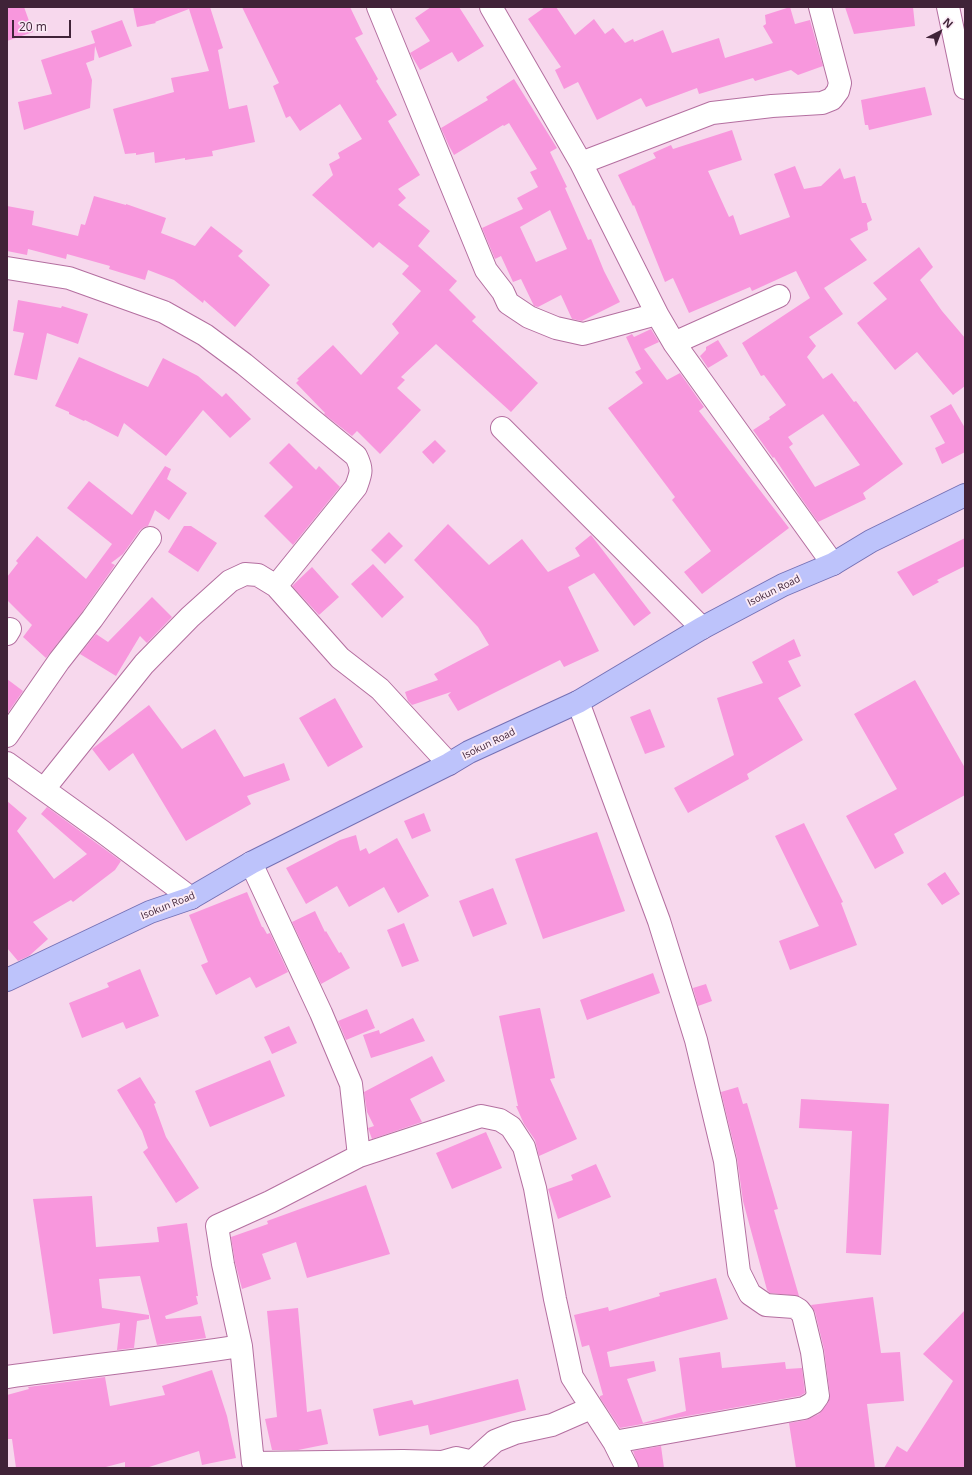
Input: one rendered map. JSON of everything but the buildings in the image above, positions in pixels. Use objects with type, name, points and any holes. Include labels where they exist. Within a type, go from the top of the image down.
[{"type":"main road","name":"Isokun Road","points":[[7,980],[150,912],[191,898],[251,863],[469,752],[578,702],[702,628],[783,585],[834,564],[871,541],[965,495]]},
{"type":"street","points":[[378,7],[486,270],[503,292],[508,303],[529,317],[556,328],[583,334],[656,314]]},
{"type":"street","points":[[491,7],[581,163],[656,314],[674,343],[834,564]]},
{"type":"street","points":[[581,163],[712,113],[772,106],[822,103],[832,99],[838,91],[840,83],[820,7]]},
{"type":"street","points":[[948,7],[965,88]]},
{"type":"street","points":[[7,268],[70,278],[164,312],[204,335],[244,364],[356,456],[361,466],[356,487],[276,586]]},
{"type":"street","points":[[674,343],[779,296]]},
{"type":"street","points":[[502,428],[702,628]]},
{"type":"street","points":[[7,736],[59,661],[92,619],[150,538]]},
{"type":"street","points":[[44,789],[144,664],[190,617],[230,581],[245,574],[258,575],[276,586],[340,658],[380,689],[448,764]]},
{"type":"street","points":[[578,702],[659,921],[696,1040],[725,1161],[739,1272],[750,1294],[766,1305],[794,1307],[803,1315],[812,1352],[818,1396],[813,1403],[804,1408],[614,1442]]},
{"type":"street","points":[[7,763],[191,898]]},
{"type":"street","points":[[251,863],[324,1020],[350,1084],[359,1156]]},
{"type":"street","points":[[591,1408],[552,1425],[515,1433],[495,1441],[474,1460],[469,1461],[456,1458],[442,1462],[403,1461],[253,1466],[241,1346],[223,1264],[217,1226],[270,1202],[359,1156],[481,1116],[500,1120],[511,1126],[524,1147],[535,1188],[555,1299],[572,1377],[614,1442],[628,1468]]},
{"type":"street","points":[[7,1377],[241,1346]]}]
